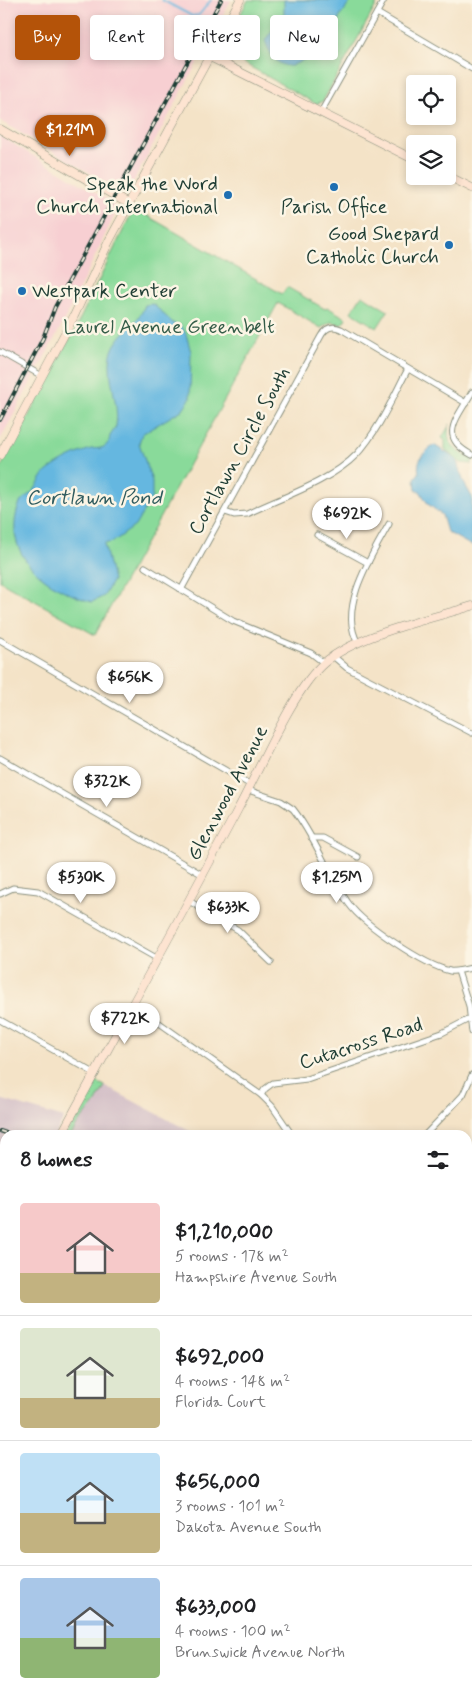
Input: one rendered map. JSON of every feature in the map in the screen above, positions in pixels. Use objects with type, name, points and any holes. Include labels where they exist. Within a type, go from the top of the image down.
[{"type":"street","points":[[231,15],[240,0]]},
{"type":"street","points":[[320,112],[384,0]]},
{"type":"street","points":[[377,13],[472,69]]},
{"type":"street","points":[[0,455],[74,316],[128,204],[206,60]]},
{"type":"street","points":[[216,60],[406,155]]},
{"type":"street","points":[[0,129],[128,204]]},
{"type":"street","points":[[456,180],[472,188]]},
{"type":"street","name":"Cortlawn Circle South","points":[[181,590],[327,328],[341,329],[408,369]]},
{"type":"street","points":[[0,352],[42,376]]},
{"type":"street","points":[[224,512],[234,515],[247,514],[322,478],[350,461],[369,439],[408,369],[466,403]]},
{"type":"street","points":[[472,392],[454,426],[453,440],[457,447],[472,455]]},
{"type":"street","points":[[358,643],[352,633],[351,612],[368,564],[389,524]]},
{"type":"street","points":[[317,535],[368,564]]},
{"type":"street","points":[[145,567],[233,621],[311,652],[324,663]]},
{"type":"street","name":"Glenwood Avenue","points":[[64,1130],[134,1005],[299,695],[324,663],[358,643],[472,606]]},
{"type":"street","points":[[0,640],[250,788],[288,804],[300,818],[346,900],[355,912],[417,956],[446,969],[458,971],[472,968]]},
{"type":"street","points":[[333,656],[347,668],[472,733]]},
{"type":"street","points":[[0,758],[203,876]]},
{"type":"street","points":[[311,838],[323,838],[358,857]]},
{"type":"street","points":[[0,894],[13,888],[38,891],[158,960]]},
{"type":"street","points":[[190,901],[238,930],[271,962]]},
{"type":"street","points":[[458,971],[471,1018],[472,1032]]},
{"type":"street","points":[[134,1005],[261,1095],[272,1106],[289,1130]]},
{"type":"street","name":"Cutacross Road","points":[[261,1095],[273,1083],[306,1079],[442,1033],[471,1018]]},
{"type":"street","points":[[0,1020],[96,1074]]},
{"type":"street","points":[[430,1130],[463,1095],[472,1075]]},
{"type":"shaded area","points":[[0,0],[231,0],[223,15],[174,15],[174,60],[199,60],[132,184],[121,191],[0,121]]},
{"type":"shaded area","points":[[0,136],[108,200],[114,205],[116,212],[64,321],[0,440]]},
{"type":"shaded area","points":[[105,1086],[188,1130],[74,1130],[95,1104]]},
{"type":"shaded area","points":[[0,1099],[64,1118],[58,1130],[0,1130]]},
{"type":"green space","points":[[248,0],[379,0],[323,101],[316,104],[238,60],[260,60],[260,15],[240,15]]},
{"type":"green space","name":"Laurel Avenue Greenbelt","points":[[134,208],[282,294],[287,287],[325,309],[327,307],[346,318],[342,325],[331,322],[321,328],[278,303],[95,635],[0,581],[0,469],[75,329]]},
{"type":"green space","points":[[362,295],[388,311],[377,328],[351,312]]},
{"type":"green space","points":[[450,424],[448,437],[450,442],[457,450],[472,459],[472,464],[461,463],[445,450],[445,440],[442,438]]},
{"type":"green space","points":[[97,1082],[105,1086],[95,1104],[74,1130],[68,1130]]},
{"type":"water","points":[[284,0],[352,0],[338,21],[338,15],[284,15]]},
{"type":"water","points":[[270,33],[270,52],[265,40]]},
{"type":"water","points":[[276,60],[304,60],[291,66]]},
{"type":"water","name":"Cortlawn Pond","points":[[153,304],[174,324],[181,326],[186,334],[191,352],[190,399],[182,410],[142,434],[139,443],[152,481],[152,497],[135,526],[113,542],[104,544],[113,580],[104,596],[92,602],[60,589],[32,568],[22,555],[16,540],[15,524],[20,503],[35,489],[47,471],[73,456],[90,449],[104,447],[109,442],[116,426],[117,417],[110,372],[111,354],[118,340],[138,317],[145,305]]},
{"type":"water","points":[[434,445],[456,459],[464,483],[472,497],[472,546],[447,532],[442,515],[428,504],[420,491],[416,490],[415,478],[419,473],[420,460]]},
{"type":"waterway","points":[[162,0],[192,16],[199,15],[211,0]]},
{"type":"railway","points":[[0,420],[43,338],[55,307],[221,0]]},
{"type":"place","name":"Parish Office","points":[[334,187]]},
{"type":"place","name":"Speak the Word Church International","points":[[228,195]]},
{"type":"place","name":"Good Shepard Catholic Church","points":[[449,245]]},
{"type":"place","name":"Westpark Center","points":[[22,291]]}]
